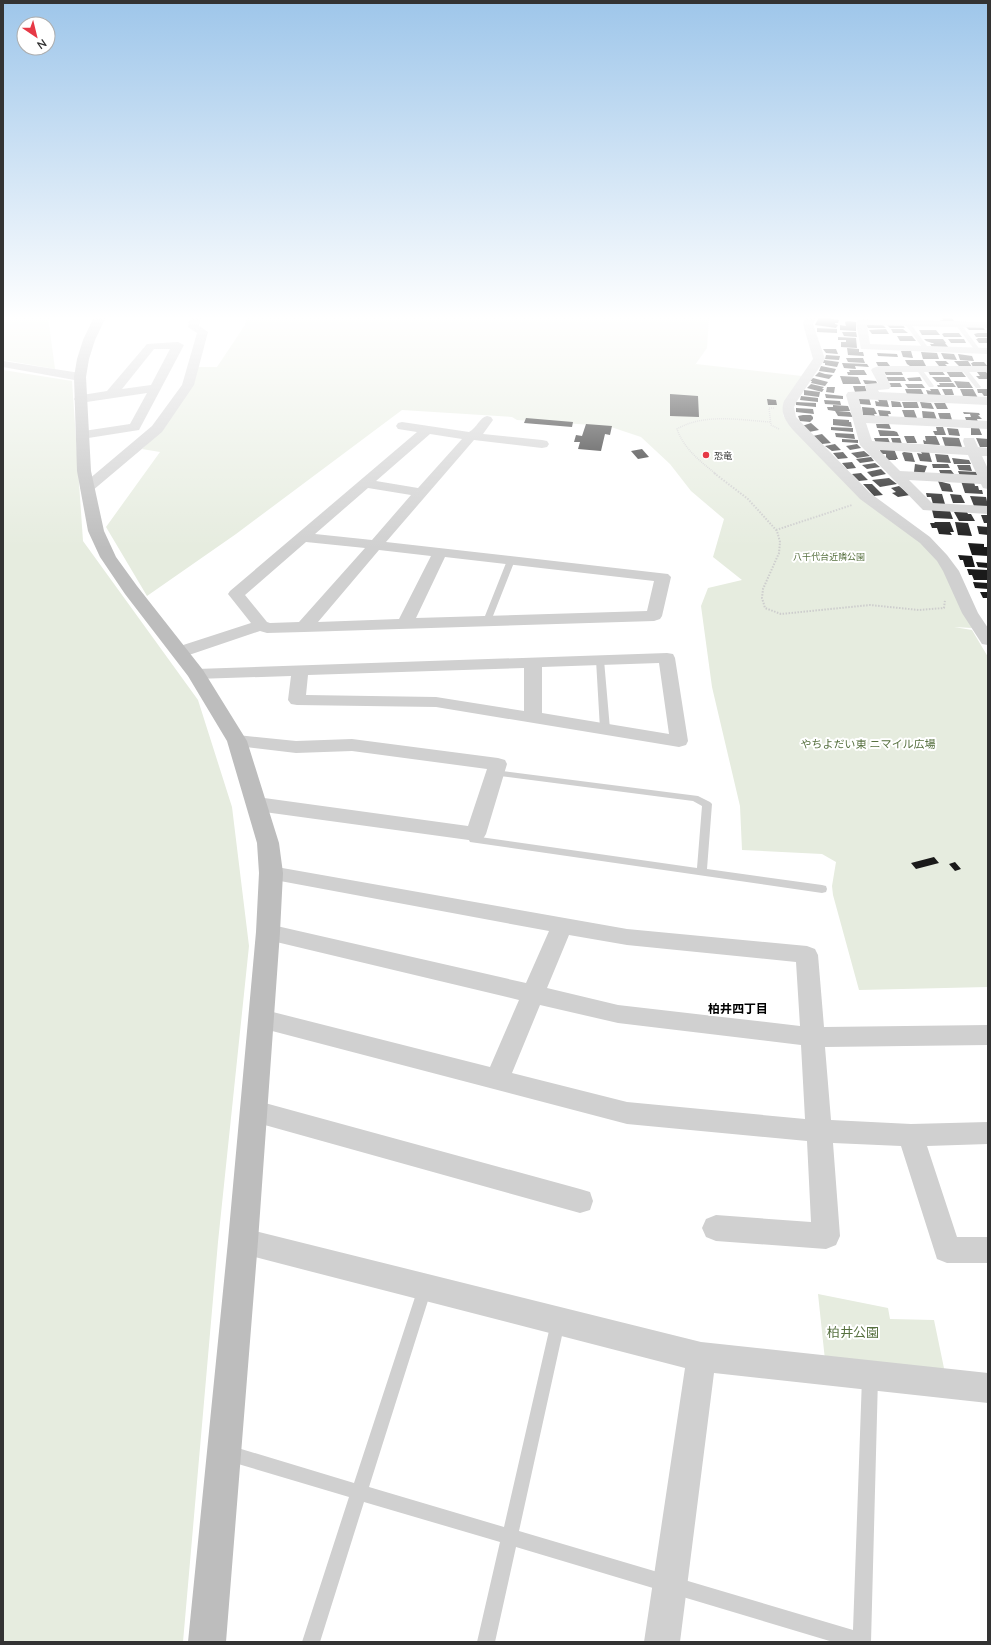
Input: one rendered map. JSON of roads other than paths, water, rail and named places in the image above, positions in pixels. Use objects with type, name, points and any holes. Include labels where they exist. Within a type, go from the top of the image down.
[{"type":"street","points":[[80,394],[84,471],[96,531],[108,557],[131,590],[196,674],[237,741],[268,842],[271,873],[268,932],[243,1241],[207,1642]]},
{"type":"street","points":[[82,435],[136,427],[153,394]]},
{"type":"street","points":[[87,488],[157,429],[182,394]]},
{"type":"street","points":[[793,394],[788,403],[787,417],[865,496],[925,540],[942,558],[951,571],[970,613],[983,626],[988,640]]},
{"type":"street","points":[[988,401],[852,395],[867,445],[928,507],[988,510]]},
{"type":"street","points":[[951,399],[972,451],[987,481]]},
{"type":"street","points":[[858,419],[988,425]]},
{"type":"street","points":[[304,627],[471,436],[477,433],[487,420]]},
{"type":"street","points":[[402,426],[542,444]]},
{"type":"street","points":[[302,537],[663,577],[654,616],[267,628],[261,625],[236,594],[302,537],[427,430]]},
{"type":"street","points":[[867,445],[988,452]]},
{"type":"street","points":[[896,475],[987,481]]},
{"type":"street","points":[[365,483],[421,493]]},
{"type":"street","points":[[405,624],[440,552]]},
{"type":"street","points":[[180,652],[261,625]]},
{"type":"street","points":[[196,674],[300,670],[533,662],[667,658],[679,741],[436,702],[298,700],[300,670]]},
{"type":"street","points":[[533,662],[533,718]]},
{"type":"street","points":[[237,741],[296,747],[352,745],[498,764],[476,834],[257,804]]},
{"type":"street","points":[[271,873],[627,937],[807,955],[826,1236],[716,1228]]},
{"type":"street","points":[[497,1080],[562,926]]},
{"type":"street","points":[[268,932],[618,1014],[813,1036],[988,1035]]},
{"type":"street","points":[[261,1019],[627,1113],[819,1131],[911,1135],[988,1133]]},
{"type":"street","points":[[254,1111],[580,1201]]},
{"type":"street","points":[[911,1135],[947,1250],[988,1250]]},
{"type":"street","points":[[243,1241],[701,1357],[988,1388]]},
{"type":"street","points":[[662,1642],[701,1357]]},
{"type":"lane","points":[[487,621],[511,560]]},
{"type":"lane","points":[[600,660],[605,729]]},
{"type":"lane","points":[[495,773],[695,798],[707,804],[702,872]]},
{"type":"lane","points":[[476,834],[474,840],[822,889]]},
{"type":"lane","points":[[311,1642],[425,1287]]},
{"type":"lane","points":[[486,1642],[559,1321]]},
{"type":"lane","points":[[223,1451],[861,1642],[870,1376]]},
{"type":"place","name":"恐竜","points":[[706,455]]},
{"type":"district","name":"柏井四丁目","points":[[738,1008]]},
{"type":"park label","name":"八千代台近隣公園","points":[[829,556]]},
{"type":"park label","name":"やちよだい東 ニマイル広場","points":[[868,743]]},
{"type":"park label","name":"柏井公園","points":[[853,1332]]}]
